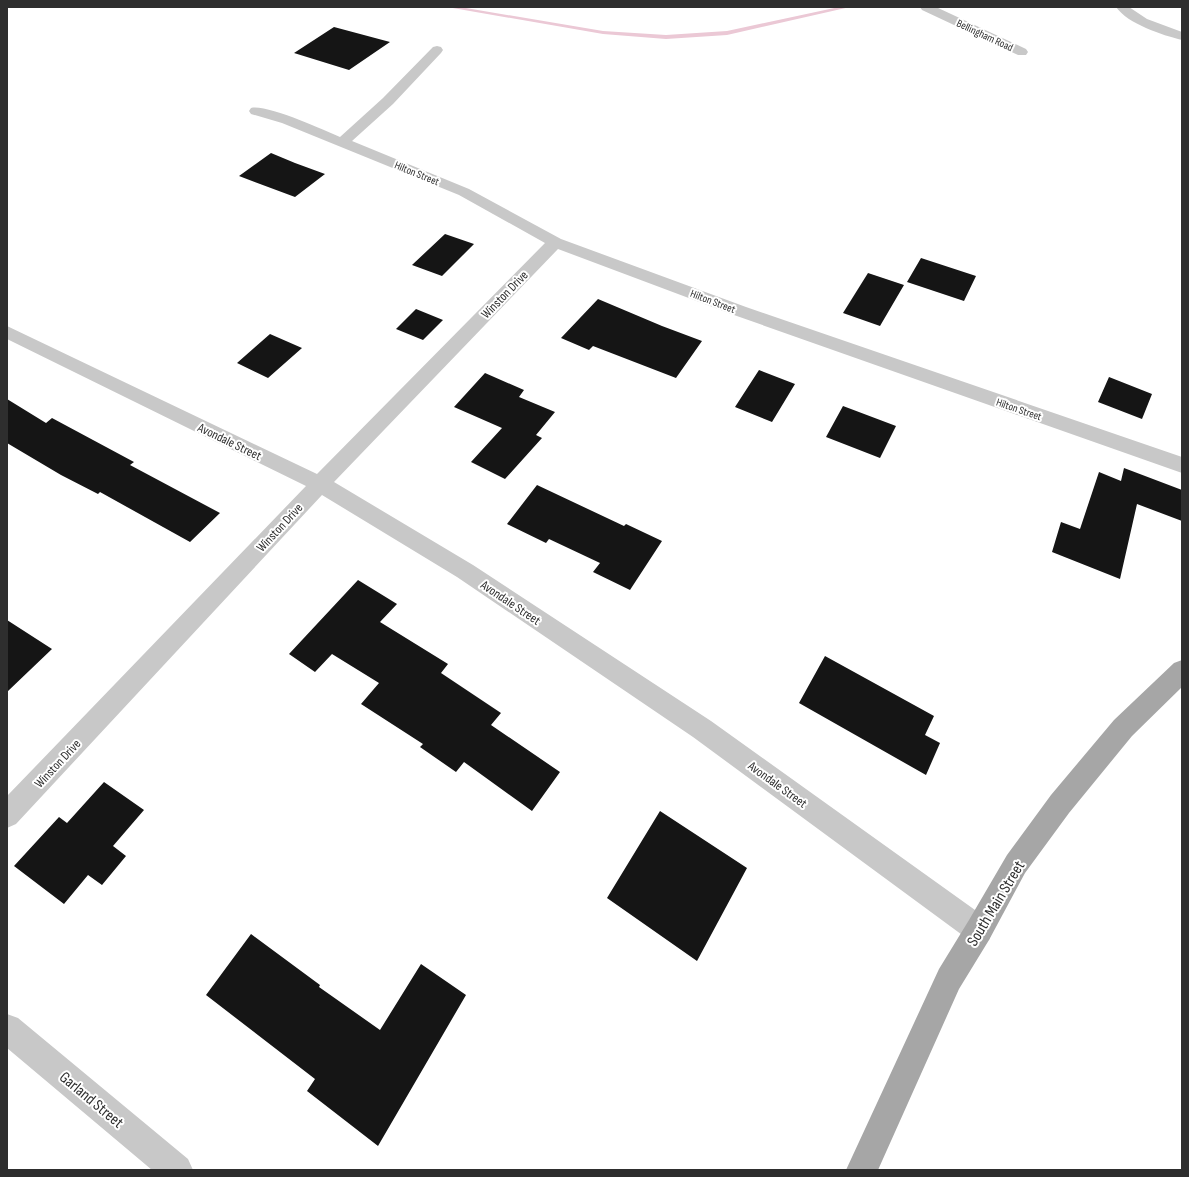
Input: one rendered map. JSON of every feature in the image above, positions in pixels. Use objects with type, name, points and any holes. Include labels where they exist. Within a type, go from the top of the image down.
[{"type":"main road","name":"South Main Street","points":[[862,1170],[949,979],[979,930],[1016,864],[1060,804],[1123,728],[1182,671]]},
{"type":"street","name":"Bellingham Road","points":[[926,7],[1022,52]]},
{"type":"street","points":[[1122,7],[1132,16],[1145,23],[1182,36]]},
{"type":"street","points":[[343,142],[388,101],[437,50]]},
{"type":"street","name":"Hilton Street","points":[[256,110],[287,120],[343,142],[464,192],[555,242],[740,311],[1182,465]]},
{"type":"street","name":"Winston Drive","points":[[7,815],[320,484],[555,242]]},
{"type":"street","name":"Avondale Street","points":[[7,332],[320,484],[465,571],[702,729],[979,930]]},
{"type":"street","name":"Garland Street","points":[[7,1029],[177,1170]]},
{"type":"building","points":[[334,27],[390,42],[349,70],[294,53]]},
{"type":"building","points":[[271,153],[325,174],[295,197],[239,176]]},
{"type":"building","points":[[445,234],[474,244],[442,276],[412,265]]},
{"type":"building","points":[[921,258],[976,276],[964,301],[907,282]]},
{"type":"building","points":[[868,273],[904,285],[880,326],[843,313]]},
{"type":"building","points":[[598,299],[702,341],[676,378],[593,346],[589,350],[561,338]]},
{"type":"building","points":[[416,309],[443,320],[423,340],[396,329]]},
{"type":"building","points":[[270,334],[302,348],[268,378],[237,363]]},
{"type":"building","points":[[759,370],[795,384],[772,422],[735,407]]},
{"type":"building","points":[[485,373],[524,390],[519,397],[555,412],[536,435],[542,438],[505,479],[471,462],[502,428],[454,407]]},
{"type":"building","points":[[1109,377],[1152,394],[1142,419],[1098,402]]},
{"type":"building","points":[[7,399],[46,423],[52,418],[134,462],[130,465],[220,513],[190,542],[100,492],[98,494],[61,475],[7,443]]},
{"type":"building","points":[[843,406],[896,426],[880,458],[826,437]]},
{"type":"building","points":[[1124,468],[1182,490],[1182,521],[1137,504],[1120,579],[1052,552],[1061,522],[1080,529],[1099,472],[1121,481]]},
{"type":"building","points":[[537,485],[624,526],[626,524],[662,541],[630,590],[593,572],[600,563],[549,539],[546,543],[507,524]]},
{"type":"building","points":[[358,580],[397,604],[380,622],[448,664],[441,673],[501,713],[491,725],[560,772],[532,811],[464,762],[456,772],[420,747],[423,744],[361,704],[379,683],[332,654],[315,672],[289,654]]},
{"type":"building","points":[[7,620],[52,649],[7,692]]},
{"type":"building","points":[[825,656],[934,716],[925,735],[940,743],[926,775],[799,703]]},
{"type":"building","points":[[104,782],[144,810],[113,846],[126,856],[102,885],[88,875],[64,904],[14,866],[59,817],[67,823]]},
{"type":"building","points":[[660,811],[747,868],[697,961],[607,898]]},
{"type":"building","points":[[251,934],[320,985],[319,987],[380,1030],[421,964],[466,995],[378,1146],[307,1091],[315,1079],[206,995]]},
{"type":"waterway","points":[[450,7],[582,28],[603,33],[666,37],[687,37],[727,33],[847,7]]}]
